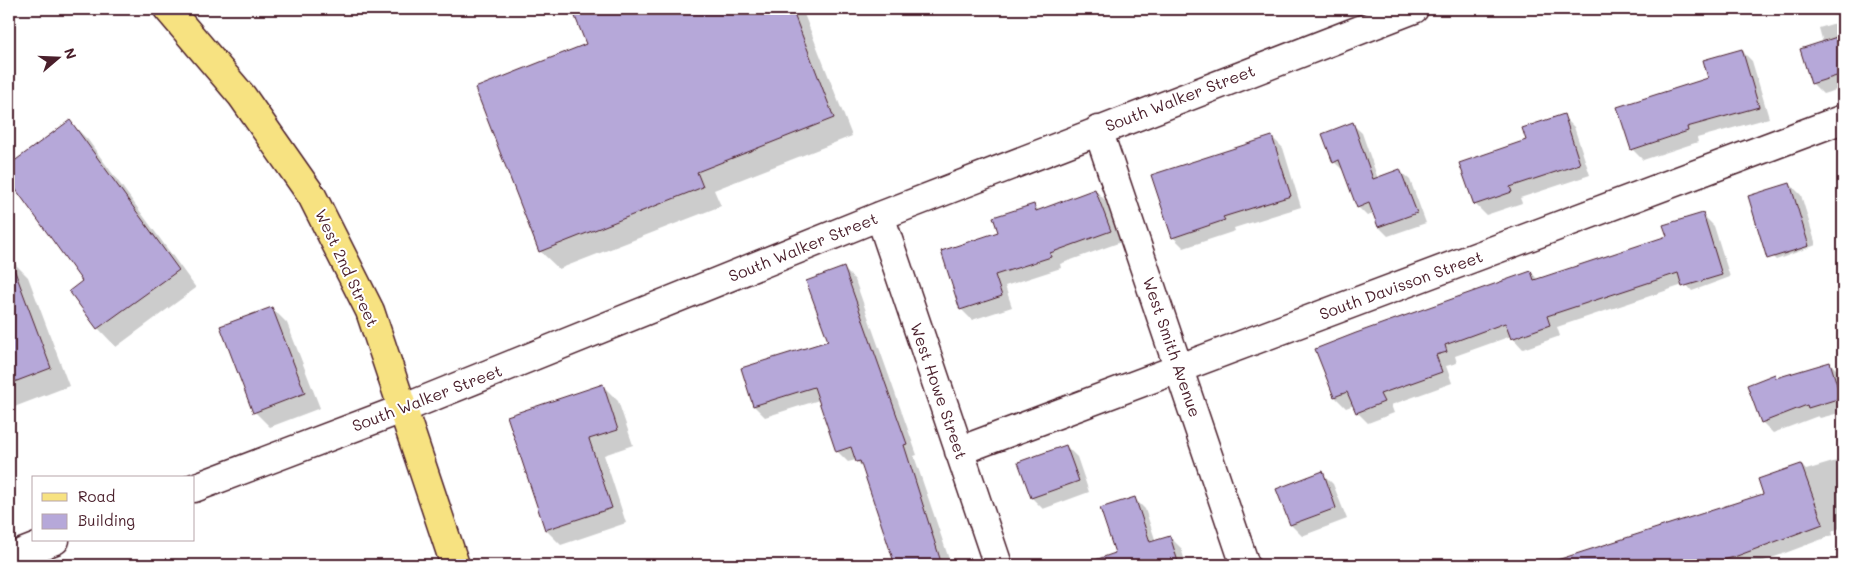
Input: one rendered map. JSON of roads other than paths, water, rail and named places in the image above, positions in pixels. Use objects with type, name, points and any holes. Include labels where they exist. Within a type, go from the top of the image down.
[{"type":"main road","name":"West 2nd Street","points":[[168,9],[242,96],[312,196],[370,311],[455,565]]},
{"type":"street","name":"South Walker Street","points":[[195,488],[402,409],[1098,130],[1414,9]]},
{"type":"street","name":"South Davisson Street","points":[[959,451],[1843,119]]},
{"type":"street","name":"West Smith Avenue","points":[[1098,130],[1245,565]]},
{"type":"street","name":"West Howe Street","points":[[880,216],[998,565]]},
{"type":"street","points":[[9,558],[50,542]]}]
